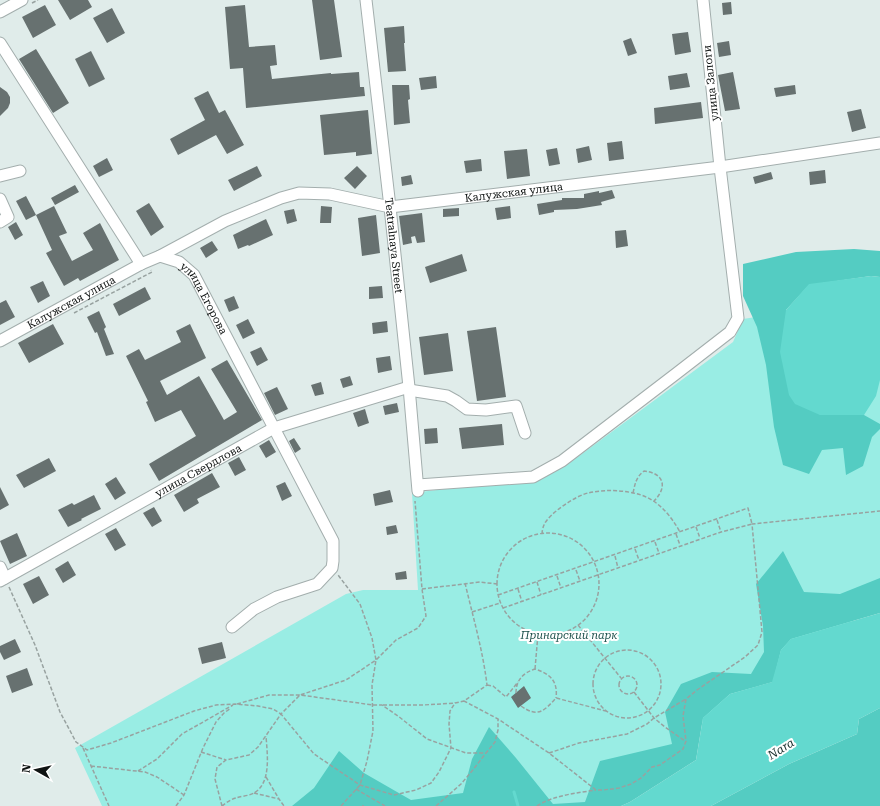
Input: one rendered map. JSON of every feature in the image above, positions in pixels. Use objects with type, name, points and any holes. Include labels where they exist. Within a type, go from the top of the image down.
[{"type":"street","points":[[0,12],[22,0]]},
{"type":"street","name":"Teatralnaya Street","points":[[366,0],[390,207],[418,488]]},
{"type":"street","name":"улица Залоги","points":[[418,488],[533,477],[562,461],[730,332],[738,318],[720,167],[703,0]]},
{"type":"street","points":[[0,43],[141,264],[160,256]]},
{"type":"street","name":"Калужская улица","points":[[160,256],[225,221],[281,198],[299,193],[330,194],[390,207],[720,167],[880,143]]},
{"type":"street","points":[[0,176],[20,170]]},
{"type":"street","points":[[0,200],[8,217],[0,222]]},
{"type":"street","name":"улица Егорова","points":[[160,256],[179,262],[194,275],[332,542],[332,568]]},
{"type":"street","name":"Калужская улица","points":[[0,341],[141,264]]},
{"type":"street","points":[[409,388],[447,396],[456,400],[467,409],[486,410],[516,406],[525,433]]},
{"type":"street","name":"улица Свердлова","points":[[3,579],[274,428],[409,388]]},
{"type":"street","points":[[0,567],[3,579]]},
{"type":"street","points":[[232,628],[254,609],[277,597],[317,584],[332,568]]},
{"type":"path","points":[[633,493],[636,480],[640,474],[644,471],[656,474],[661,479],[663,485],[654,502]]},
{"type":"path","points":[[542,534],[544,524],[557,510],[570,501],[587,493],[606,491],[624,491],[633,493],[641,495],[654,502],[665,511],[680,532]]},
{"type":"path","points":[[498,596],[748,508],[752,524],[762,632],[758,645],[745,657],[686,699],[654,718],[647,724],[627,734],[579,743],[549,753]]},
{"type":"path","points":[[503,608],[721,532],[752,524],[880,511]]},
{"type":"path","points":[[716,520],[721,532]]},
{"type":"path","points":[[696,527],[701,539]]},
{"type":"path","points":[[542,534],[562,535],[577,542],[588,552],[598,575],[598,591],[595,604],[588,616],[578,625],[565,632],[551,635],[538,634],[524,629],[513,621],[503,608],[498,596],[497,584],[499,569],[506,555],[517,543],[531,536],[542,534]]},
{"type":"path","points":[[676,534],[680,546]]},
{"type":"path","points":[[655,541],[659,553]]},
{"type":"path","points":[[635,548],[639,560]]},
{"type":"path","points":[[614,556],[618,568]]},
{"type":"path","points":[[332,568],[360,604],[372,638],[376,660],[372,685],[373,731],[367,761],[360,785],[342,806]]},
{"type":"path","points":[[576,569],[580,581]]},
{"type":"path","points":[[556,576],[561,588]]},
{"type":"path","points":[[3,579],[35,645],[60,712],[76,742],[87,750],[111,743],[194,711],[216,705],[235,704],[258,706],[273,709],[281,714],[314,754],[360,785],[394,794],[416,790],[430,783],[439,772],[451,748],[449,724],[450,711],[455,703]]},
{"type":"path","points":[[279,799],[254,793],[234,798],[222,806],[216,779],[217,767],[226,760],[249,755],[258,747],[281,714],[300,695],[346,680],[376,660],[396,640],[418,628],[426,616],[422,589],[480,582],[497,584]]},
{"type":"path","points":[[537,582],[541,595]]},
{"type":"path","points":[[465,583],[485,669],[487,685]]},
{"type":"path","points":[[518,589],[522,602]]},
{"type":"path","points":[[472,612],[501,602]]},
{"type":"path","points":[[578,625],[621,678]]},
{"type":"path","points":[[535,669],[538,634]]},
{"type":"path","points":[[556,698],[606,711],[616,716],[628,718],[639,716],[649,710],[656,702],[660,691],[661,680],[658,670],[652,661],[643,654],[633,651],[622,651],[612,654],[605,659],[596,670],[594,692],[598,702],[606,711]]},
{"type":"path","points":[[138,771],[157,759],[182,734],[235,704],[269,695],[300,695],[373,705],[423,705],[464,701],[487,685],[493,686],[506,697],[521,676],[535,669],[543,671],[554,681],[557,687],[556,698],[547,709],[539,712],[528,710],[521,706]]},
{"type":"path","points":[[624,676],[630,676],[635,679],[637,685],[634,692],[627,694],[621,692],[618,687],[621,678],[624,676]]},
{"type":"path","points":[[516,693],[518,681]]},
{"type":"path","points":[[634,692],[654,718],[686,741]]},
{"type":"path","points":[[537,806],[562,796],[596,790],[619,788],[631,784],[641,778],[652,767],[660,764],[683,749],[686,741],[682,716],[686,699]]},
{"type":"path","points":[[464,701],[498,719],[549,753],[596,790]]},
{"type":"path","points":[[176,806],[184,795],[201,752],[216,722],[235,704]]},
{"type":"path","points":[[382,705],[427,739],[466,753],[486,753]]},
{"type":"path","points":[[436,806],[461,784],[495,742],[498,730],[498,719]]},
{"type":"path","points":[[254,793],[261,786],[266,777],[266,736]]},
{"type":"path","points":[[83,747],[109,806]]},
{"type":"path","points":[[201,752],[226,760]]},
{"type":"path","points":[[91,766],[145,772],[157,777],[184,795]]},
{"type":"path","points":[[266,777],[284,806]]},
{"type":"path","points":[[356,789],[385,806]]},
{"type":"green space","name":"Принарский парк","points":[[880,297],[880,602],[758,686],[730,694],[621,806],[102,806],[75,748],[346,594],[363,590],[418,590],[412,493],[537,480],[567,465],[733,342],[743,319]]},
{"type":"shaded area","points":[[854,249],[880,251],[880,277],[871,276],[809,285],[786,310],[820,415],[864,415],[880,424],[880,429],[872,437],[863,466],[846,475],[843,448],[822,450],[809,474],[783,465],[774,427],[766,365],[757,327],[743,296],[743,264],[796,252]]},
{"type":"shaded area","points":[[783,551],[804,592],[840,594],[880,578],[880,613],[791,639],[781,650],[773,682],[730,694],[703,718],[696,760],[630,802],[621,806],[292,806],[314,788],[339,751],[364,773],[411,800],[463,793],[472,759],[489,727],[553,804],[585,802],[600,761],[672,744],[665,712],[681,684],[712,672],[751,674],[764,652],[763,626],[756,584]]},
{"type":"shaded area","points":[[880,708],[880,806],[711,806],[789,764],[857,734],[859,719]]},
{"type":"water","points":[[871,276],[880,277],[880,380],[876,396],[864,415],[820,415],[795,404],[789,395],[780,352],[786,310],[809,284]]},
{"type":"water","name":"Nara","points":[[880,613],[880,708],[859,719],[857,734],[789,764],[711,806],[621,806],[630,802],[696,760],[703,718],[730,694],[772,682],[781,650],[791,639]]},
{"type":"building","points":[[58,0],[88,0],[92,7],[70,20]]},
{"type":"building","points":[[312,0],[334,0],[342,57],[320,60]]},
{"type":"building","points":[[731,2],[732,14],[723,15],[722,3]]},
{"type":"building","points":[[45,5],[56,25],[33,38],[22,17]]},
{"type":"building","points":[[245,5],[249,47],[275,45],[277,65],[270,66],[272,79],[331,73],[359,72],[360,87],[364,87],[365,96],[246,108],[243,68],[230,69],[225,7]]},
{"type":"building","points":[[112,8],[125,33],[107,43],[93,18]]},
{"type":"building","points":[[404,26],[406,71],[388,72],[384,28]]},
{"type":"building","points":[[688,32],[691,52],[675,55],[672,34]]},
{"type":"building","points":[[631,38],[637,53],[628,56],[623,41]]},
{"type":"building","points":[[729,41],[731,55],[719,57],[717,43]]},
{"type":"building","points":[[36,49],[69,103],[53,113],[19,59]]},
{"type":"building","points":[[91,51],[105,79],[89,87],[75,59]]},
{"type":"building","points":[[733,72],[740,109],[725,111],[718,75]]},
{"type":"building","points":[[687,73],[690,87],[670,90],[668,76]]},
{"type":"building","points":[[436,76],[437,88],[421,90],[419,78]]},
{"type":"building","points":[[392,85],[409,85],[410,99],[408,100],[410,123],[394,125]]},
{"type":"building","points":[[795,85],[796,94],[776,97],[774,88]]},
{"type":"building","points":[[0,87],[7,92],[10,97],[10,103],[8,108],[0,116]]},
{"type":"building","points":[[208,91],[219,113],[225,110],[244,145],[227,154],[216,135],[178,155],[170,139],[205,120],[194,98]]},
{"type":"building","points":[[701,102],[703,118],[655,124],[654,108]]},
{"type":"building","points":[[861,109],[866,128],[852,132],[847,112]]},
{"type":"building","points":[[368,110],[372,154],[356,156],[356,152],[324,155],[320,115]]},
{"type":"building","points":[[622,141],[624,159],[609,161],[607,143]]},
{"type":"building","points":[[589,146],[592,160],[578,163],[576,149]]},
{"type":"building","points":[[557,148],[560,164],[549,166],[546,150]]},
{"type":"building","points":[[527,149],[530,176],[507,179],[504,151]]},
{"type":"building","points":[[107,158],[113,170],[99,177],[93,166]]},
{"type":"building","points":[[481,159],[482,171],[466,173],[464,161]]},
{"type":"building","points":[[257,166],[262,176],[234,191],[228,180]]},
{"type":"building","points":[[357,166],[367,176],[355,189],[344,178]]},
{"type":"building","points":[[825,170],[826,183],[810,185],[809,172]]},
{"type":"building","points":[[771,172],[773,179],[755,184],[753,177]]},
{"type":"building","points":[[411,175],[413,184],[402,186],[401,177]]},
{"type":"building","points":[[75,185],[79,192],[55,205],[51,198]]},
{"type":"building","points":[[612,190],[615,198],[601,202],[602,205],[577,209],[554,210],[554,212],[539,215],[537,204],[562,200],[562,198],[584,198],[584,194]]},
{"type":"building","points":[[26,196],[36,215],[26,220],[16,201]]},
{"type":"building","points":[[149,203],[164,227],[151,236],[136,211]]},
{"type":"building","points":[[54,206],[67,233],[59,236],[72,261],[93,250],[83,233],[100,223],[119,260],[80,281],[78,278],[64,286],[46,253],[52,250],[36,215]]},
{"type":"building","points":[[321,206],[332,207],[331,223],[320,223]]},
{"type":"building","points":[[510,206],[511,218],[497,220],[495,208]]},
{"type":"building","points":[[459,208],[459,216],[443,217],[443,209]]},
{"type":"building","points":[[294,209],[297,221],[287,224],[284,211]]},
{"type":"building","points":[[422,213],[425,242],[417,243],[415,236],[411,237],[412,243],[403,245],[399,216]]},
{"type":"building","points":[[376,215],[380,253],[362,256],[358,218]]},
{"type":"building","points":[[266,219],[273,235],[249,246],[248,245],[238,249],[233,235]]},
{"type":"building","points":[[16,222],[23,235],[15,240],[8,227]]},
{"type":"building","points":[[626,230],[628,246],[616,248],[615,231]]},
{"type":"building","points":[[212,241],[218,250],[206,258],[200,248]]},
{"type":"building","points":[[462,254],[467,271],[430,283],[425,267]]},
{"type":"building","points":[[43,281],[50,296],[38,303],[30,287]]},
{"type":"building","points":[[382,286],[383,298],[369,299],[369,287]]},
{"type":"building","points":[[145,287],[151,299],[119,316],[113,304]]},
{"type":"building","points":[[234,296],[239,308],[229,312],[224,300]]},
{"type":"building","points":[[6,300],[15,317],[0,325],[0,303]]},
{"type":"building","points":[[99,311],[106,327],[104,329],[114,354],[106,356],[97,332],[95,333],[87,317]]},
{"type":"building","points":[[248,319],[255,333],[243,339],[236,325]]},
{"type":"building","points":[[387,321],[388,332],[373,334],[372,323]]},
{"type":"building","points":[[53,324],[64,344],[29,363],[18,343]]},
{"type":"building","points":[[190,324],[206,358],[160,381],[167,395],[199,376],[224,420],[237,412],[211,369],[227,360],[262,420],[159,481],[149,464],[196,436],[181,410],[155,422],[146,402],[148,401],[126,356],[139,349],[145,360],[181,342],[176,331]]},
{"type":"building","points":[[496,327],[506,397],[477,401],[467,331]]},
{"type":"building","points":[[448,333],[453,371],[424,375],[419,337]]},
{"type":"building","points":[[261,347],[268,360],[257,366],[250,352]]},
{"type":"building","points":[[390,356],[392,370],[378,373],[376,358]]},
{"type":"building","points":[[350,376],[353,385],[343,388],[340,379]]},
{"type":"building","points":[[321,382],[324,394],[315,396],[311,385]]},
{"type":"building","points":[[277,387],[288,409],[275,415],[264,393]]},
{"type":"building","points":[[397,403],[399,412],[385,415],[383,406]]},
{"type":"building","points":[[365,409],[369,423],[358,427],[353,413]]},
{"type":"building","points":[[502,424],[504,445],[462,449],[459,428]]},
{"type":"building","points":[[437,428],[438,443],[425,444],[424,429]]},
{"type":"building","points":[[294,438],[301,449],[295,453],[289,441]]},
{"type":"building","points":[[269,440],[276,452],[266,458],[259,446]]},
{"type":"building","points":[[239,457],[246,470],[235,476],[228,463]]},
{"type":"building","points":[[49,458],[56,471],[24,488],[16,475]]},
{"type":"building","points":[[212,473],[220,487],[197,499],[199,503],[184,512],[174,495]]},
{"type":"building","points":[[116,477],[126,493],[115,500],[105,484]]},
{"type":"building","points":[[285,482],[292,496],[282,501],[276,486]]},
{"type":"building","points":[[0,487],[9,505],[0,510]]},
{"type":"building","points":[[390,490],[393,502],[375,506],[373,494]]},
{"type":"building","points":[[94,495],[101,509],[68,527],[58,510],[72,503],[74,505]]},
{"type":"building","points":[[154,507],[162,521],[152,527],[143,513]]},
{"type":"building","points":[[396,525],[398,533],[387,535],[386,527]]},
{"type":"building","points":[[116,528],[126,545],[115,551],[105,534]]},
{"type":"building","points":[[17,533],[27,556],[10,564],[0,541]]},
{"type":"building","points":[[68,561],[76,575],[63,583],[55,569]]},
{"type":"building","points":[[406,571],[407,579],[396,580],[395,573]]},
{"type":"building","points":[[39,576],[49,595],[33,604],[23,584]]},
{"type":"building","points":[[15,639],[21,652],[4,660],[0,652],[0,646]]},
{"type":"building","points":[[222,642],[226,658],[202,664],[198,648]]},
{"type":"building","points":[[27,668],[33,685],[12,693],[6,676]]},
{"type":"building","points":[[524,686],[531,698],[518,708],[511,697]]},
{"type":"waterway","points":[[514,792],[518,806]]}]
